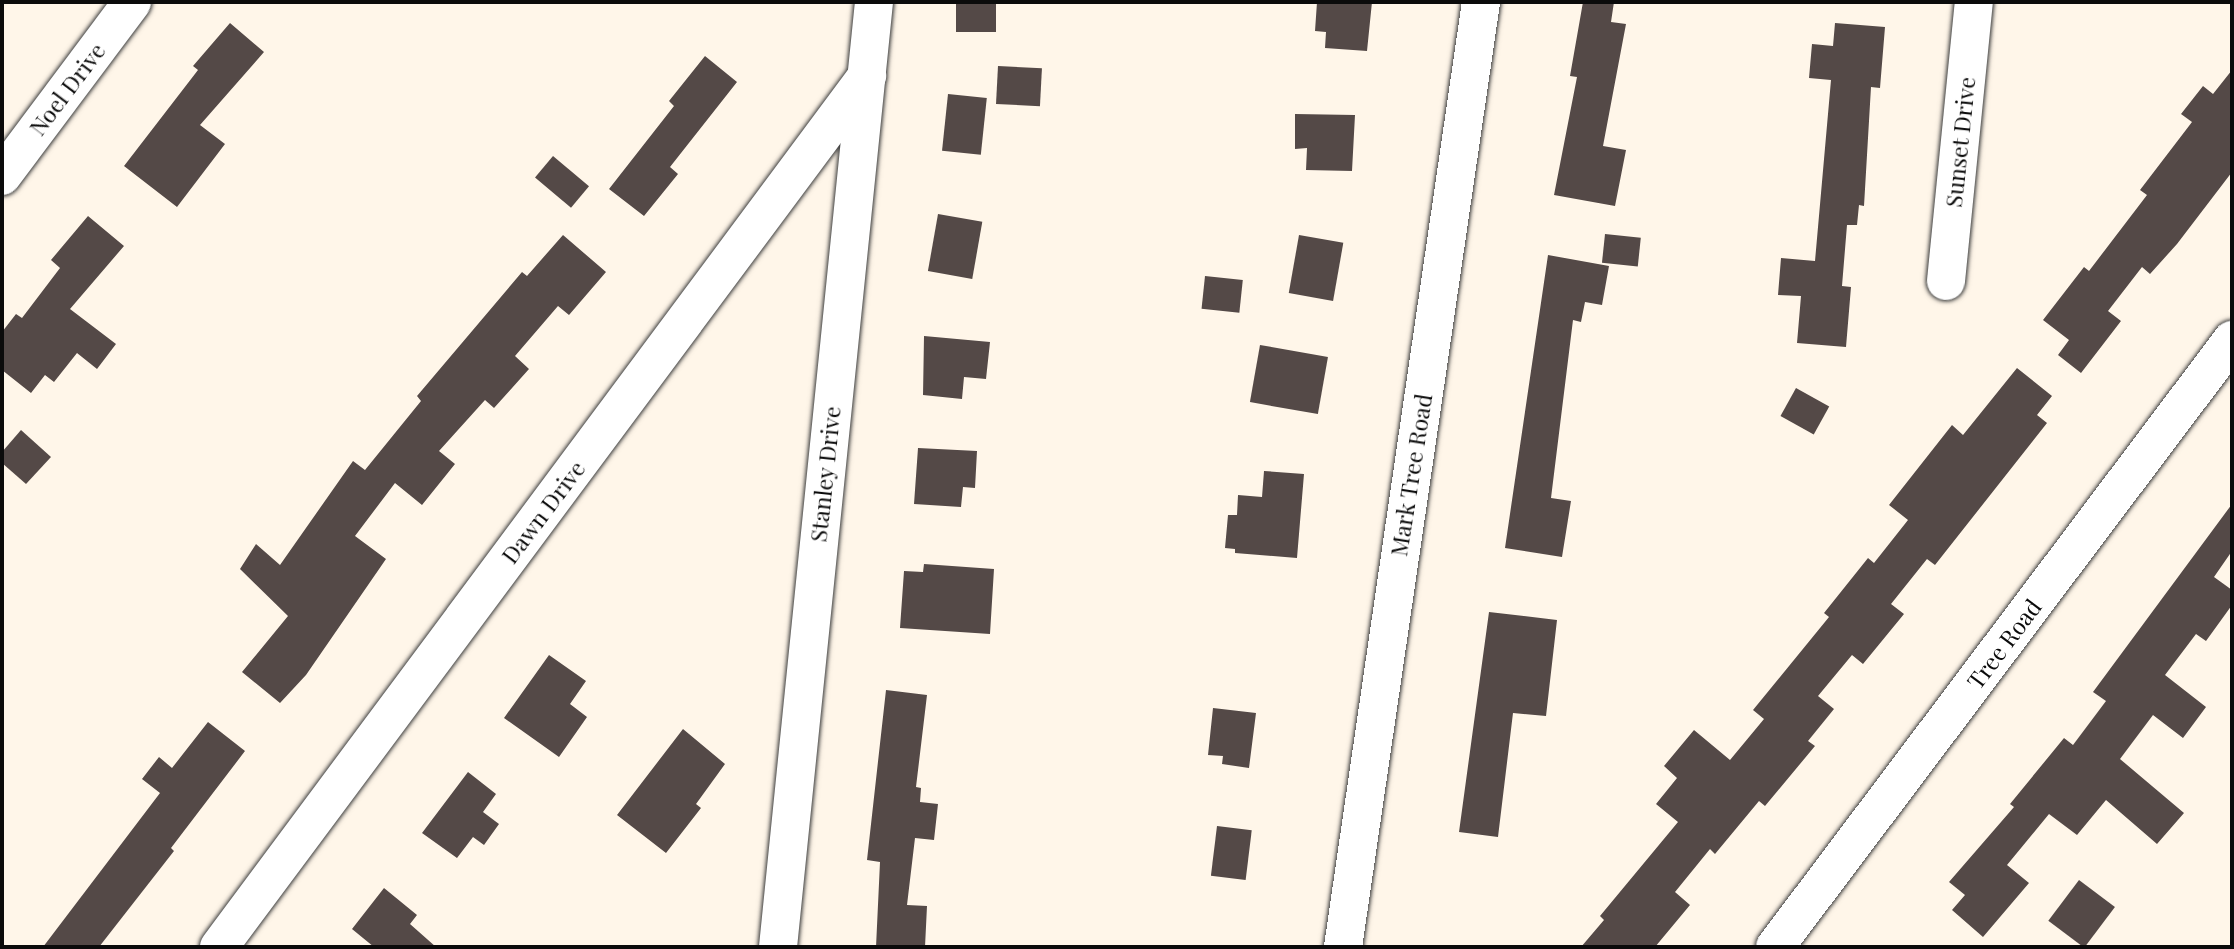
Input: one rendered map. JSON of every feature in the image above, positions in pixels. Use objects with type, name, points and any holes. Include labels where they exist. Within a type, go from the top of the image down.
[{"type":"street","name":"Noel Drive","points":[[2,176],[132,2]]},
{"type":"street","name":"Stanley Drive","points":[[778,947],[874,2]]},
{"type":"street","name":"Mark Tree Road","points":[[1343,947],[1481,2]]},
{"type":"street","name":"Sunset Drive","points":[[1946,281],[1973,2]]},
{"type":"street","name":"Dawn Drive","points":[[219,947],[867,76]]},
{"type":"street","name":"Tree Road","points":[[1775,947],[2232,340]]},
{"type":"building","points":[[956,2],[996,2],[996,32],[956,32]]},
{"type":"building","points":[[1317,2],[1372,2],[1367,51],[1325,48],[1326,32],[1315,31]]},
{"type":"building","points":[[1583,2],[1614,2],[1611,22],[1626,24],[1603,146],[1626,150],[1615,206],[1554,195],[1577,77],[1570,76]]},
{"type":"building","points":[[230,23],[264,52],[200,125],[225,144],[177,207],[124,166],[198,70],[193,66]]},
{"type":"building","points":[[1835,23],[1885,27],[1880,88],[1871,87],[1864,206],[1859,205],[1857,225],[1847,225],[1842,286],[1851,287],[1846,347],[1797,343],[1801,296],[1778,295],[1781,258],[1815,261],[1831,80],[1809,78],[1812,44],[1833,46]]},
{"type":"building","points":[[705,56],[737,82],[670,167],[678,174],[644,216],[609,189],[674,106],[669,101]]},
{"type":"building","points":[[998,66],[1042,68],[1040,106],[996,104]]},
{"type":"building","points":[[2232,70],[2232,172],[2177,244],[2150,274],[2142,267],[2108,311],[2121,321],[2081,373],[2058,355],[2069,340],[2043,320],[2084,267],[2089,271],[2147,195],[2140,190],[2192,122],[2181,114],[2203,86],[2213,94]]},
{"type":"building","points":[[948,94],[987,98],[981,155],[942,151]]},
{"type":"building","points":[[1295,114],[1355,115],[1352,171],[1306,170],[1307,148],[1295,149]]},
{"type":"building","points":[[553,156],[589,186],[571,208],[535,177]]},
{"type":"building","points":[[938,214],[982,222],[972,279],[928,271]]},
{"type":"building","points":[[88,216],[124,246],[70,309],[116,344],[97,369],[77,353],[54,382],[45,375],[31,393],[2,370],[2,332],[16,314],[22,318],[60,268],[51,260]]},
{"type":"building","points":[[1605,234],[1641,238],[1638,267],[1602,263]]},
{"type":"building","points":[[563,235],[606,272],[569,315],[558,306],[515,356],[529,369],[494,408],[485,400],[439,451],[455,464],[422,505],[395,483],[355,536],[386,559],[306,675],[280,703],[242,672],[288,616],[240,569],[256,544],[280,565],[353,461],[365,470],[421,401],[417,396],[522,272],[527,276]]},
{"type":"building","points":[[1299,235],[1343,243],[1333,301],[1289,293]]},
{"type":"building","points":[[1548,255],[1609,266],[1602,305],[1585,302],[1581,322],[1573,320],[1551,498],[1571,501],[1562,557],[1505,548]]},
{"type":"building","points":[[1205,276],[1243,280],[1239,313],[1202,309]]},
{"type":"building","points":[[924,336],[990,342],[986,379],[964,377],[962,399],[923,395]]},
{"type":"building","points":[[1260,345],[1328,357],[1318,414],[1250,402]]},
{"type":"building","points":[[2017,368],[2052,396],[2037,415],[2047,423],[1935,565],[1927,559],[1891,604],[1904,614],[1863,664],[1852,655],[1818,696],[1834,709],[1808,741],[1815,746],[1765,806],[1759,801],[1715,854],[1710,849],[1675,892],[1690,905],[1655,947],[1581,947],[1604,920],[1600,916],[1678,822],[1656,804],[1677,778],[1664,766],[1694,730],[1730,760],[1764,719],[1753,710],[1829,617],[1824,613],[1868,558],[1874,563],[1908,520],[1889,505],[1952,425],[1963,435]]},
{"type":"building","points":[[1796,388],[1829,406],[1814,434],[1780,416]]},
{"type":"building","points":[[21,430],[51,457],[26,484],[2,463],[2,452]]},
{"type":"building","points":[[918,448],[977,451],[975,488],[963,487],[961,507],[914,504]]},
{"type":"building","points":[[1264,471],[1304,474],[1297,558],[1235,553],[1235,549],[1225,548],[1228,515],[1237,515],[1238,495],[1262,497]]},
{"type":"building","points":[[2232,504],[2232,551],[2214,577],[2232,590],[2232,605],[2206,641],[2196,634],[2165,675],[2206,707],[2183,738],[2153,715],[2120,759],[2184,813],[2157,844],[2106,800],[2077,835],[2049,814],[2007,865],[2029,883],[1983,937],[1952,910],[1965,895],[1949,882],[2014,807],[2010,804],[2064,738],[2073,745],[2106,701],[2093,692]]},
{"type":"building","points":[[924,564],[994,569],[990,634],[900,628],[904,571],[923,572]]},
{"type":"building","points":[[1489,612],[1557,620],[1546,716],[1513,713],[1498,837],[1459,832]]},
{"type":"building","points":[[549,655],[586,681],[570,704],[587,717],[559,757],[504,718]]},
{"type":"building","points":[[886,690],[927,695],[916,787],[921,788],[920,802],[938,804],[934,840],[915,838],[907,905],[927,906],[925,947],[876,947],[880,862],[867,860]]},
{"type":"building","points":[[1213,708],[1256,713],[1249,768],[1222,764],[1223,756],[1208,755]]},
{"type":"building","points":[[208,722],[245,751],[171,848],[174,851],[99,947],[43,947],[160,793],[142,779],[159,757],[172,768]]},
{"type":"building","points":[[683,729],[725,764],[696,804],[701,808],[666,853],[617,815]]},
{"type":"building","points":[[468,772],[496,794],[483,812],[499,824],[484,845],[473,837],[457,858],[422,833]]},
{"type":"building","points":[[1217,826],[1252,830],[1246,880],[1211,876]]},
{"type":"building","points":[[2079,880],[2115,907],[2085,947],[2048,921]]},
{"type":"building","points":[[384,888],[417,915],[410,924],[436,947],[374,947],[352,929]]}]
